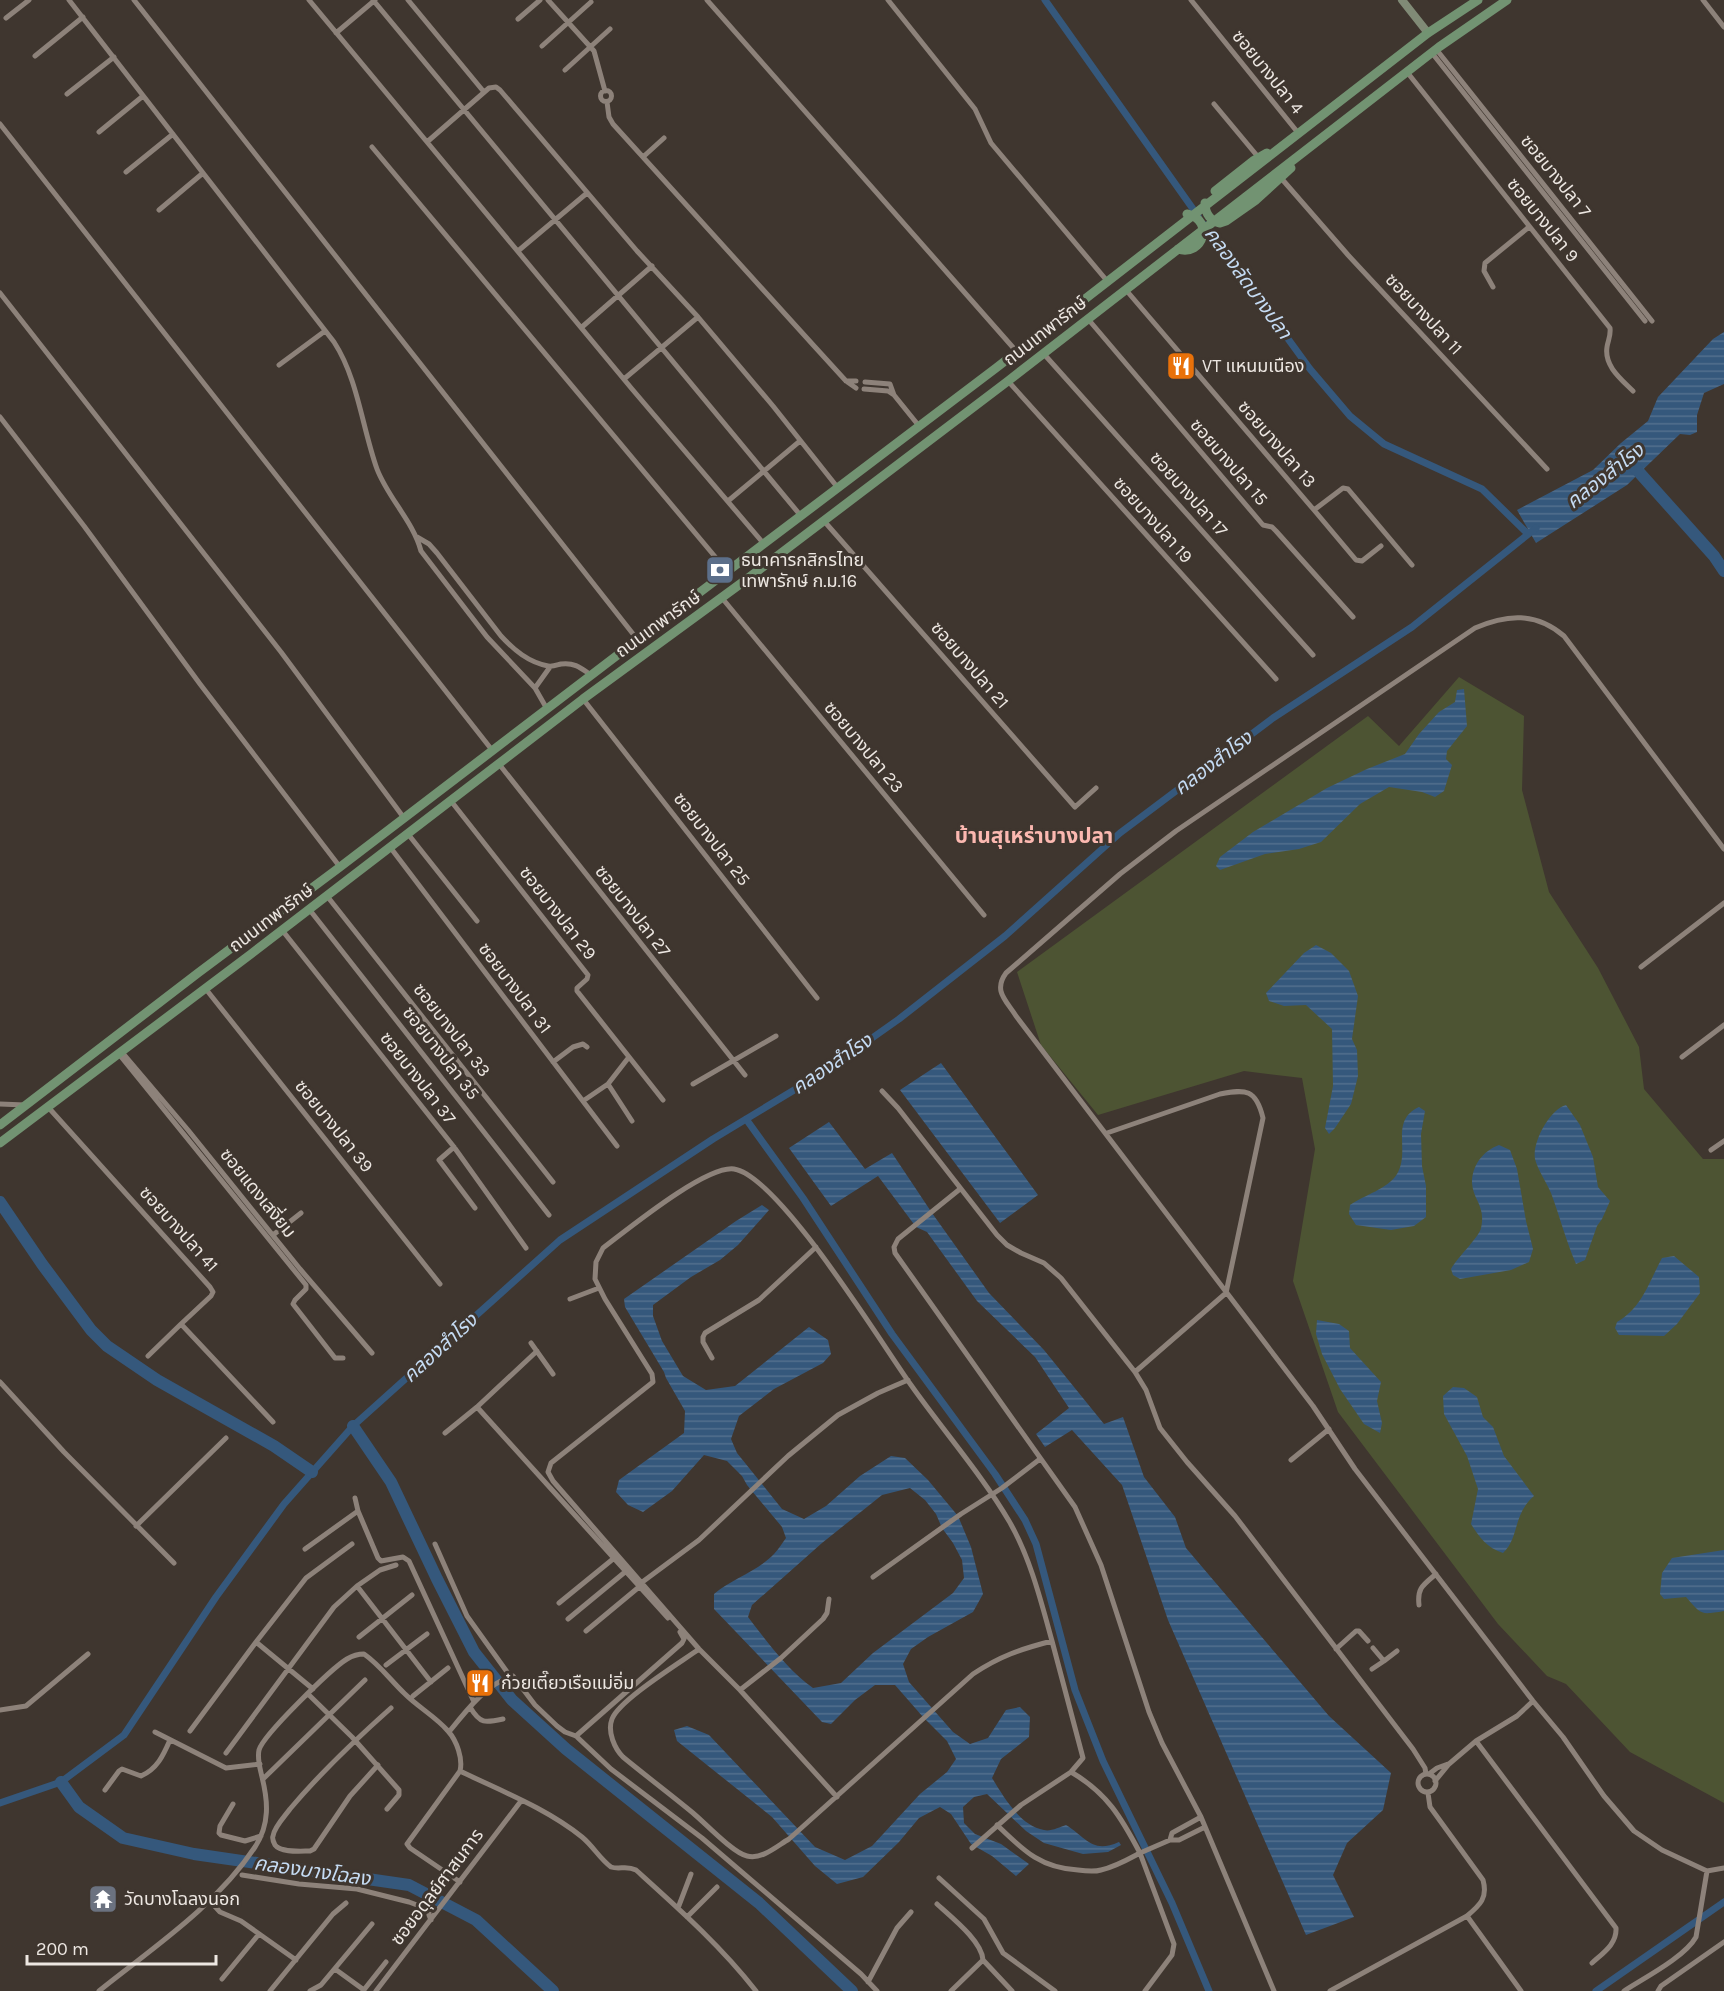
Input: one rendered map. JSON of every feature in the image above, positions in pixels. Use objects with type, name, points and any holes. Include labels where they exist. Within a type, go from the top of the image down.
[{"type":"main road","name":"ถนนเทพารักษ์","points":[[0,1125],[1017,352],[1428,33],[1478,0]]},
{"type":"main road","name":"ถนนเทพารักษ์","points":[[0,1143],[584,699],[722,598],[1008,381],[1434,51],[1507,0]]},
{"type":"main road","points":[[1297,136],[1259,158],[1206,198],[1204,207],[1208,216],[1216,222],[1226,221],[1256,200],[1311,147]]},
{"type":"main road","points":[[1175,229],[1175,223],[1188,214],[1194,216],[1204,229],[1202,240],[1193,247],[1184,251],[1180,247]]},
{"type":"main road","points":[[464,771],[474,783]]},
{"type":"street","points":[[6,18],[29,0]]},
{"type":"street","points":[[69,0],[343,356],[377,470],[392,499],[417,537],[420,550],[487,637],[524,674],[547,709]]},
{"type":"street","points":[[134,0],[637,639]]},
{"type":"street","points":[[309,0],[764,544]]},
{"type":"street","points":[[336,33],[374,0],[801,516]]},
{"type":"street","points":[[408,0],[484,92]]},
{"type":"street","points":[[518,19],[540,0]]},
{"type":"street","points":[[548,0],[591,46],[605,91],[601,93],[600,98],[606,102],[613,124],[846,381],[856,385]]},
{"type":"street","points":[[707,0],[1017,352]]},
{"type":"street","points":[[888,0],[975,109],[991,143],[1108,282]]},
{"type":"street","name":"ซอยบางปลา 4","points":[[1191,0],[1297,136]]},
{"type":"street","points":[[1402,0],[1428,33]]},
{"type":"street","points":[[1703,0],[1724,27]]},
{"type":"street","points":[[542,46],[591,2]]},
{"type":"street","points":[[35,56],[83,17]]},
{"type":"street","points":[[565,70],[610,29]]},
{"type":"street","name":"ซอยบางปลา 7","points":[[1434,51],[1648,321]]},
{"type":"street","points":[[67,94],[114,57]]},
{"type":"street","name":"ซอยบางปลา 9","points":[[1407,72],[1610,328],[1608,361],[1633,392]]},
{"type":"street","points":[[427,142],[484,92],[493,87],[500,90],[637,251],[698,317],[838,488]]},
{"type":"street","points":[[99,132],[143,96]]},
{"type":"street","points":[[1214,104],[1259,158]]},
{"type":"street","points":[[0,124],[492,750]]},
{"type":"street","points":[[126,172],[173,134]]},
{"type":"street","points":[[643,157],[664,138]]},
{"type":"street","points":[[372,147],[727,572]]},
{"type":"street","points":[[159,210],[203,173]]},
{"type":"street","name":"ซอยบางปลา 11","points":[[1281,178],[1348,255],[1547,469]]},
{"type":"street","points":[[518,251],[587,193]]},
{"type":"street","points":[[1493,287],[1484,271],[1485,262],[1529,227]]},
{"type":"street","points":[[582,327],[652,266]]},
{"type":"street","name":"ซอยบางปลา 13","points":[[1126,290],[1314,510],[1343,488],[1348,489],[1412,565]]},
{"type":"street","points":[[0,293],[281,652],[404,818]]},
{"type":"street","points":[[624,379],[698,317]]},
{"type":"street","name":"ซอยบางปลา 15","points":[[1088,319],[1263,525],[1272,527],[1276,531],[1353,617]]},
{"type":"street","points":[[279,365],[325,331]]},
{"type":"street","name":"ซอยบางปลา 17","points":[[1043,353],[1313,655]]},
{"type":"street","name":"ซอยบางปลา 19","points":[[1008,381],[1276,679]]},
{"type":"street","points":[[865,382],[890,384],[894,395],[919,426]]},
{"type":"street","points":[[873,382],[873,390]]},
{"type":"street","points":[[864,389],[894,395]]},
{"type":"street","points":[[0,417],[340,867]]},
{"type":"street","points":[[728,501],[800,441]]},
{"type":"street","points":[[1314,510],[1356,560],[1362,561],[1381,546]]},
{"type":"street","name":"ซอยบางปลา 21","points":[[824,521],[1075,807],[1096,788]]},
{"type":"street","points":[[417,537],[429,544],[437,553],[511,647],[531,662],[550,667],[569,663],[591,675]]},
{"type":"street","name":"ซอยบางปลา 23","points":[[722,598],[984,915]]},
{"type":"street","points":[[1724,849],[1564,636],[1550,626],[1532,619],[1515,617],[1494,620],[1475,628],[1176,831],[1120,874],[1006,973],[1001,981],[1000,992],[1313,1406],[1355,1469],[1563,1737],[1604,1796],[1634,1831],[1662,1850],[1707,1871],[1724,1868]]},
{"type":"street","points":[[524,674],[531,662]]},
{"type":"street","points":[[535,688],[550,667]]},
{"type":"street","name":"ซอยบางปลา 25","points":[[584,699],[817,998]]},
{"type":"street","name":"ซอยบางปลา 27","points":[[499,764],[745,1076]]},
{"type":"street","name":"ซอยบางปลา 29","points":[[451,801],[588,975],[577,991],[663,1100]]},
{"type":"street","points":[[408,834],[477,921]]},
{"type":"street","name":"ซอยบางปลา 31","points":[[390,847],[617,1146]]},
{"type":"street","name":"ซอยบางปลา 33","points":[[327,896],[553,1182]]},
{"type":"street","points":[[1641,967],[1724,903]]},
{"type":"street","name":"ซอยบางปลา 35","points":[[309,909],[549,1215]]},
{"type":"street","name":"ซอยบางปลา 37","points":[[282,930],[454,1147],[526,1248]]},
{"type":"street","name":"ซอยบางปลา 39","points":[[205,988],[440,1284]]},
{"type":"street","points":[[1682,1058],[1724,1025]]},
{"type":"street","points":[[693,1084],[776,1036]]},
{"type":"street","points":[[553,1062],[577,1044],[587,1047]]},
{"type":"street","points":[[120,1052],[306,1285],[306,1289],[294,1300],[293,1304],[335,1358],[343,1358]]},
{"type":"street","name":"ซอยแดงเสงี่ยม","points":[[120,1052],[181,1122],[372,1353]]},
{"type":"street","points":[[583,1101],[608,1084],[629,1057]]},
{"type":"street","points":[[608,1084],[632,1122]]},
{"type":"street","points":[[1107,1133],[1220,1094],[1238,1090],[1250,1094],[1259,1103],[1263,1118],[1226,1293],[1135,1372]]},
{"type":"street","points":[[882,1091],[898,1108],[997,1235],[1007,1245],[1044,1263],[1060,1278],[1135,1372],[1146,1390],[1160,1428],[1235,1516],[1413,1749],[1428,1774],[1436,1781]]},
{"type":"street","points":[[0,1104],[27,1105]]},
{"type":"street","name":"ซอยบางปลา 41","points":[[48,1107],[210,1287],[213,1292],[211,1296],[181,1324]]},
{"type":"street","points":[[1711,1150],[1724,1141]]},
{"type":"street","points":[[454,1147],[439,1160],[474,1208]]},
{"type":"street","points":[[576,1736],[684,1639],[553,1481],[548,1472],[551,1463],[653,1382],[652,1374],[599,1288],[594,1271],[603,1248],[686,1187],[722,1170],[733,1169],[743,1172],[763,1186],[816,1247],[908,1380],[992,1494],[1010,1521],[1019,1541],[1053,1641],[1083,1755],[1081,1762],[1071,1772],[1021,1805],[972,1848]]},
{"type":"street","points":[[960,1189],[898,1239],[894,1246],[895,1253],[1040,1459],[1068,1495],[1098,1559],[1149,1712],[1162,1743],[1201,1817],[1275,1991]]},
{"type":"street","points":[[273,1235],[301,1213]]},
{"type":"street","points":[[712,1358],[703,1342],[705,1333],[759,1300],[816,1247]]},
{"type":"street","points":[[570,1299],[599,1288]]},
{"type":"street","points":[[148,1356],[181,1324],[273,1422]]},
{"type":"street","points":[[531,1343],[553,1374]]},
{"type":"street","points":[[445,1433],[477,1407],[537,1351]]},
{"type":"street","points":[[586,1631],[640,1585],[699,1540],[788,1456],[838,1415],[908,1380]]},
{"type":"street","points":[[0,1382],[64,1452],[174,1563]]},
{"type":"street","points":[[477,1407],[613,1559],[740,1690],[837,1797]]},
{"type":"street","points":[[1291,1460],[1329,1429]]},
{"type":"street","points":[[136,1526],[226,1438]]},
{"type":"street","points":[[873,1577],[1040,1459]]},
{"type":"street","points":[[355,1498],[378,1558],[381,1561],[403,1557],[409,1561],[474,1702]]},
{"type":"street","points":[[305,1549],[358,1510]]},
{"type":"street","points":[[190,1731],[306,1578],[352,1544]]},
{"type":"street","points":[[435,1544],[467,1616],[508,1678]]},
{"type":"street","points":[[559,1603],[613,1559]]},
{"type":"street","points":[[226,1753],[334,1607],[357,1586],[381,1570],[396,1564]]},
{"type":"street","points":[[568,1618],[625,1572]]},
{"type":"street","points":[[1419,1605],[1418,1595],[1421,1588],[1436,1574]]},
{"type":"street","points":[[357,1586],[431,1682]]},
{"type":"street","points":[[359,1636],[412,1595]]},
{"type":"street","points":[[740,1690],[781,1658],[826,1616],[829,1599]]},
{"type":"street","points":[[1336,1649],[1356,1631],[1359,1631],[1368,1641]]},
{"type":"street","points":[[386,1665],[427,1634]]},
{"type":"street","points":[[699,1649],[617,1711],[611,1720],[612,1737],[616,1750],[741,1854],[749,1857],[762,1856],[801,1830],[973,1674],[997,1658],[1026,1647],[1053,1641]]},
{"type":"street","points":[[256,1642],[313,1689]]},
{"type":"street","points":[[1373,1648],[1384,1661]]},
{"type":"street","points":[[1372,1669],[1397,1651]]},
{"type":"street","points":[[0,1710],[26,1706],[88,1654]]},
{"type":"street","points":[[99,1991],[210,1901],[257,1845],[267,1816],[260,1764],[262,1743],[313,1689],[347,1659],[364,1654],[374,1661],[407,1696],[449,1732],[454,1741],[461,1760],[460,1771],[407,1844],[459,1884]]},
{"type":"street","points":[[413,1696],[448,1668]]},
{"type":"street","points":[[449,1732],[474,1702],[487,1691],[513,1676],[548,1718],[566,1732],[576,1736],[611,1769],[711,1845],[877,1991]]},
{"type":"street","points":[[263,1779],[365,1680]]},
{"type":"street","points":[[308,1694],[355,1740],[399,1790],[399,1795],[387,1809]]},
{"type":"street","points":[[1449,1764],[1419,1778],[1417,1784],[1422,1791],[1433,1790],[1436,1781],[1449,1764],[1476,1741],[1517,1716],[1533,1701]]},
{"type":"street","points":[[470,1707],[479,1720],[503,1719]]},
{"type":"street","points":[[378,1766],[350,1796],[314,1849],[310,1851],[284,1849],[276,1846],[273,1836],[284,1817],[312,1782],[391,1708]]},
{"type":"street","points":[[155,1732],[226,1768],[260,1764]]},
{"type":"street","points":[[105,1790],[122,1769],[141,1776],[154,1767],[170,1740]]},
{"type":"street","points":[[1476,1741],[1616,1928],[1615,1941],[1592,1963]]},
{"type":"street","points":[[460,1771],[541,1811],[584,1838],[611,1867],[616,1869],[625,1866],[636,1870],[687,1917],[738,1969],[756,1991]]},
{"type":"street","points":[[1071,1772],[1100,1792],[1142,1852],[1174,1944],[1172,1955],[1145,1991]]},
{"type":"street","points":[[1330,1991],[1467,1917],[1484,1898],[1483,1880],[1430,1807],[1428,1792]]},
{"type":"street","name":"ซอยอดุลย์ศาสนการ","points":[[376,1991],[521,1801]]},
{"type":"street","points":[[233,1804],[220,1826],[219,1833],[245,1841],[261,1836]]},
{"type":"street","points":[[1170,1840],[1172,1833],[1201,1817]]},
{"type":"street","points":[[997,1825],[1026,1853],[1050,1866],[1070,1870],[1098,1871],[1113,1867],[1159,1844],[1179,1840],[1205,1827]]},
{"type":"street","points":[[1624,1991],[1683,1952],[1696,1937],[1707,1871]]},
{"type":"street","points":[[678,1908],[691,1874]]},
{"type":"street","points":[[242,1875],[299,1884],[357,1889],[425,1908],[432,1919]]},
{"type":"street","points":[[939,1878],[984,1919],[1003,1953],[1055,1991]]},
{"type":"street","points":[[687,1917],[717,1887]]},
{"type":"street","points":[[210,1901],[219,1912],[241,1921],[296,1960]]},
{"type":"street","points":[[270,1991],[333,1914],[346,1903]]},
{"type":"street","points":[[937,1904],[976,1944],[983,1955],[983,1960],[1012,1991]]},
{"type":"street","points":[[868,1982],[897,1928],[911,1912]]},
{"type":"street","points":[[1467,1917],[1521,1991]]},
{"type":"street","points":[[314,1990],[335,1969],[372,1924]]},
{"type":"street","points":[[222,1980],[259,1934]]},
{"type":"street","points":[[1658,1991],[1661,1986],[1724,1942]]},
{"type":"street","points":[[951,1991],[983,1960]]},
{"type":"street","points":[[335,1969],[363,1990],[386,1962]]},
{"type":"green space","points":[[1459,677],[1524,716],[1522,790],[1549,892],[1598,968],[1639,1047],[1644,1089],[1703,1159],[1724,1159],[1724,1803],[1630,1752],[1566,1684],[1547,1676],[1498,1624],[1338,1412],[1293,1281],[1315,1149],[1302,1078],[1244,1071],[1098,1115],[1041,1045],[1017,972],[1368,716],[1399,746]]},
{"type":"water","points":[[1724,332],[1724,384],[1704,393],[1697,415],[1697,432],[1690,435],[1680,434],[1627,485],[1536,543],[1517,510],[1593,470],[1648,421],[1658,397],[1713,339]]},
{"type":"water","points":[[1464,689],[1467,726],[1447,751],[1446,759],[1452,765],[1444,791],[1435,797],[1422,792],[1389,787],[1360,804],[1321,842],[1299,849],[1265,854],[1220,870],[1216,866],[1220,857],[1253,832],[1327,788],[1405,754],[1439,712],[1455,702],[1457,690]]},
{"type":"water","points":[[1316,945],[1331,953],[1349,971],[1358,996],[1352,1039],[1357,1050],[1358,1076],[1351,1104],[1329,1134],[1325,1128],[1333,1086],[1332,1029],[1306,1005],[1284,1006],[1269,1001],[1266,993],[1304,953]]},
{"type":"water","points":[[941,1063],[1038,1195],[1000,1223],[900,1090]]},
{"type":"water","points":[[1566,1105],[1580,1125],[1593,1157],[1598,1187],[1610,1201],[1597,1226],[1585,1260],[1576,1264],[1551,1193],[1535,1159],[1536,1144],[1543,1127],[1554,1113]]},
{"type":"water","points":[[1419,1107],[1425,1111],[1421,1134],[1422,1166],[1426,1186],[1426,1217],[1414,1226],[1391,1230],[1356,1225],[1349,1214],[1350,1205],[1382,1188],[1397,1174],[1401,1165],[1405,1120]]},
{"type":"water","points":[[829,1122],[865,1169],[892,1153],[989,1293],[1044,1350],[1104,1424],[1123,1417],[1144,1477],[1175,1517],[1186,1548],[1329,1716],[1391,1773],[1383,1810],[1347,1843],[1333,1875],[1354,1917],[1306,1935],[1168,1620],[1122,1485],[1072,1430],[1045,1447],[1036,1434],[1069,1408],[1035,1357],[977,1301],[927,1232],[916,1227],[878,1176],[831,1206],[789,1148]]},
{"type":"water","points":[[1499,1145],[1510,1150],[1517,1169],[1533,1249],[1529,1262],[1511,1270],[1460,1279],[1453,1275],[1451,1269],[1481,1228],[1481,1209],[1472,1183],[1474,1170],[1483,1155]]},
{"type":"water","points":[[762,1205],[769,1210],[738,1245],[720,1260],[691,1277],[653,1305],[653,1316],[662,1341],[683,1376],[706,1390],[735,1386],[809,1327],[828,1340],[831,1354],[823,1363],[774,1389],[739,1416],[731,1439],[737,1453],[782,1509],[804,1519],[826,1506],[860,1476],[891,1456],[905,1458],[928,1480],[958,1516],[971,1547],[983,1594],[973,1612],[911,1649],[903,1664],[909,1682],[953,1732],[970,1744],[988,1738],[1006,1710],[1020,1707],[1030,1717],[1029,1737],[1001,1759],[992,1778],[1007,1802],[1020,1817],[1035,1827],[1049,1830],[1066,1825],[1090,1843],[1102,1846],[1119,1842],[1121,1845],[1108,1852],[1083,1854],[1044,1843],[1026,1831],[987,1794],[974,1797],[963,1807],[964,1823],[975,1834],[1001,1844],[1029,1864],[1016,1876],[992,1856],[971,1844],[951,1814],[940,1807],[919,1818],[899,1842],[863,1877],[837,1884],[815,1866],[772,1817],[677,1741],[674,1730],[687,1726],[709,1735],[815,1847],[845,1860],[872,1846],[920,1794],[947,1772],[956,1759],[947,1741],[895,1685],[875,1685],[855,1700],[831,1724],[822,1722],[714,1609],[714,1594],[768,1560],[786,1538],[782,1527],[742,1476],[727,1461],[704,1455],[672,1491],[643,1512],[628,1505],[616,1492],[619,1480],[684,1433],[685,1411],[625,1307],[624,1299]],"holes":[[[910,1488],[925,1500],[936,1514],[962,1560],[964,1578],[953,1593],[873,1653],[841,1683],[813,1688],[786,1664],[748,1617],[752,1605],[822,1543],[882,1495]]]},
{"type":"water","points":[[1674,1256],[1699,1277],[1700,1293],[1677,1324],[1664,1336],[1619,1335],[1615,1328],[1617,1322],[1639,1302],[1662,1258]]},
{"type":"water","points":[[1317,1320],[1339,1324],[1349,1331],[1350,1348],[1381,1382],[1377,1401],[1382,1423],[1380,1433],[1364,1424],[1340,1389],[1322,1354],[1316,1334]]},
{"type":"water","points":[[1453,1387],[1464,1388],[1477,1397],[1483,1417],[1493,1427],[1504,1456],[1534,1496],[1522,1511],[1512,1540],[1503,1553],[1484,1541],[1471,1524],[1478,1489],[1467,1456],[1444,1414],[1443,1396]]},
{"type":"water","points":[[1724,1550],[1724,1611],[1702,1612],[1686,1597],[1664,1599],[1660,1594],[1662,1573],[1672,1558]]},
{"type":"waterway","name":"คลองลัดบางปลา","points":[[1045,0],[1198,216]]},
{"type":"waterway","name":"คลองลัดบางปลา","points":[[1205,225],[1310,369],[1350,416],[1384,444],[1482,489],[1528,534]]},
{"type":"waterway","points":[[1629,461],[1714,556],[1724,571]]},
{"type":"waterway","name":"คลองสำโรง","points":[[0,1803],[61,1782],[124,1735],[216,1597],[284,1504],[353,1426],[560,1240],[713,1139],[824,1072],[899,1019],[1005,936],[1120,833],[1273,718],[1412,627],[1536,528]]},
{"type":"waterway","points":[[746,1119],[803,1198],[892,1334],[995,1474],[1025,1520],[1036,1544],[1075,1690],[1103,1761],[1172,1903],[1209,1991]]},
{"type":"waterway","points":[[0,1202],[91,1330],[107,1346],[157,1380],[274,1446],[312,1472]]},
{"type":"waterway","points":[[353,1426],[391,1482],[474,1652],[512,1700],[566,1749],[759,1903],[852,1991]]},
{"type":"waterway","name":"คลองบางโฉลง","points":[[61,1782],[79,1807],[123,1838],[194,1854],[409,1885],[476,1920],[553,1991]]},
{"type":"waterway","points":[[1596,1991],[1724,1902]]},
{"type":"place","name":"VT แหนมเนือง","points":[[1181,366]]},
{"type":"place","name":"ธนาคารกสิกรไทย เทพารักษ์ ก.ม.16","points":[[720,570]]},
{"type":"place","name":"ก๋วยเตี๊ยวเรือแม่อิ่ม","points":[[480,1683]]},
{"type":"place","name":"วัดบางโฉลงนอก","points":[[103,1899]]},
{"type":"district","name":"บ้านสุเหร่าบางปลา","points":[[1034,836]]}]
